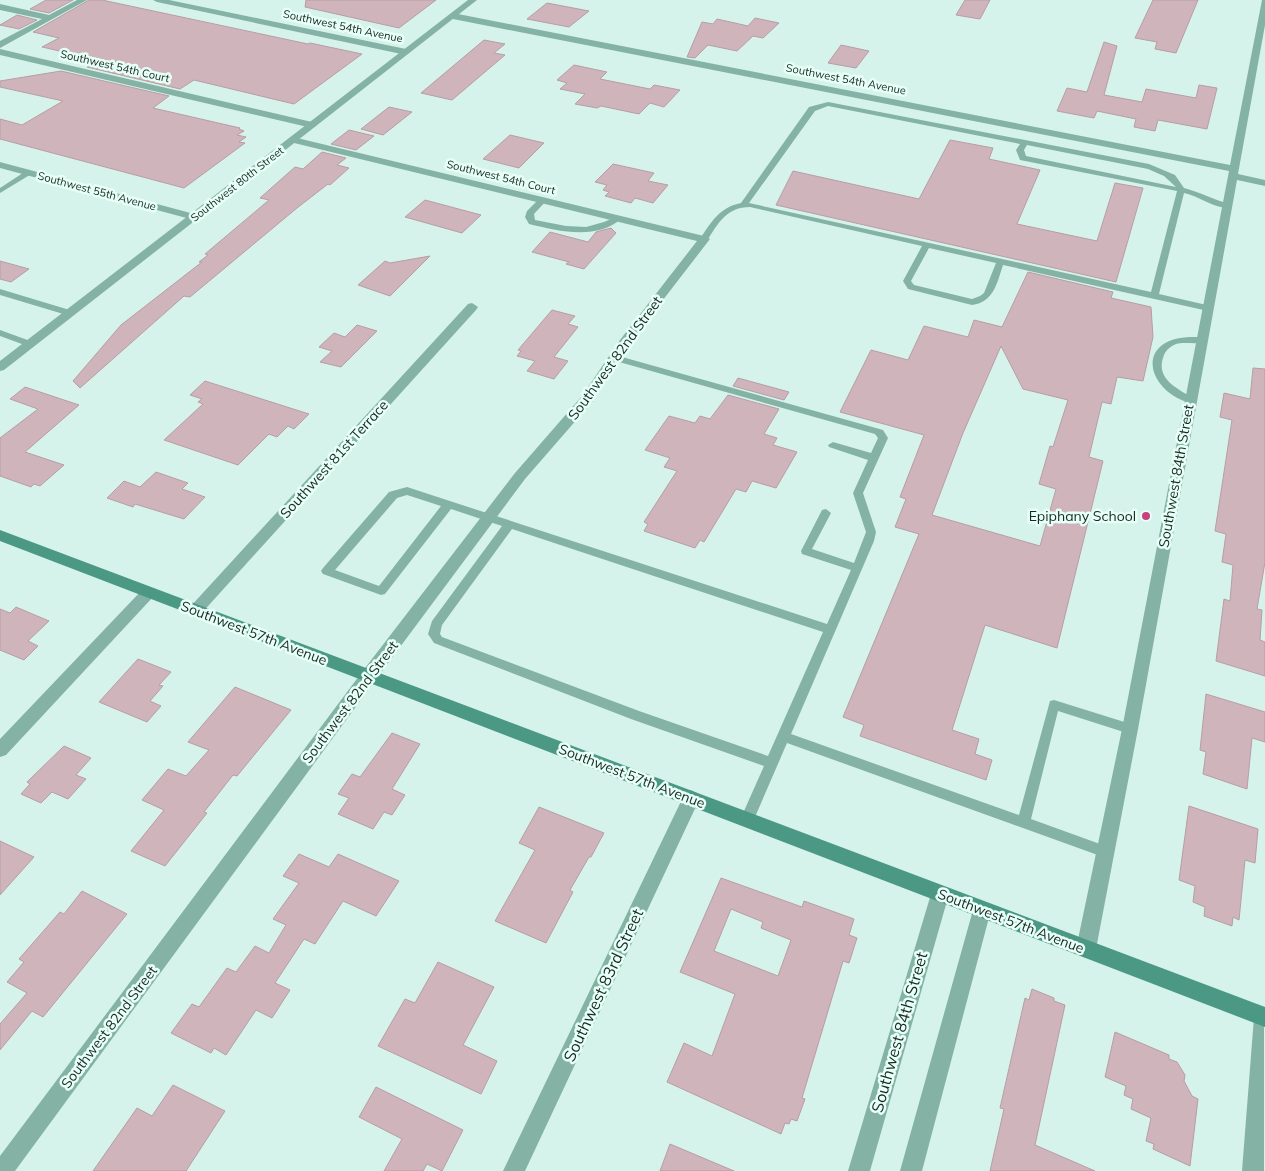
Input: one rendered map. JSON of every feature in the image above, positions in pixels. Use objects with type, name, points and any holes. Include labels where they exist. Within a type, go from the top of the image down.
[{"type":"main road","name":"Southwest 57th Avenue","points":[[0,535],[368,677],[1265,1017]]},
{"type":"street","points":[[0,45],[83,0]]},
{"type":"street","name":"Southwest 54th Avenue","points":[[157,0],[409,46]]},
{"type":"street","name":"Southwest 54th Avenue","points":[[201,0],[367,34]]},
{"type":"street","name":"Southwest 80th Street","points":[[0,367],[293,140],[409,46],[473,0]]},
{"type":"street","name":"Southwest 84th Street","points":[[1086,949],[1130,729],[1233,173],[1255,77],[1265,2]]},
{"type":"street","points":[[0,6],[50,18]]},
{"type":"street","name":"Southwest 54th Avenue","points":[[453,16],[1233,173],[1265,183]]},
{"type":"street","name":"Southwest 54th Court","points":[[0,52],[312,125]]},
{"type":"street","name":"Southwest 54th Court","points":[[293,140],[704,239]]},
{"type":"street","name":"Southwest 55th Avenue","points":[[0,165],[194,217]]},
{"type":"street","name":"Southwest 82nd Street","points":[[2,1171],[368,677],[529,465],[587,399],[624,343],[704,239]]},
{"type":"street","name":"Southwest 81st Terrace","points":[[195,611],[472,307]]},
{"type":"street","points":[[0,750],[148,593]]},
{"type":"street","name":"Southwest 83rd Street","points":[[514,1171],[691,798]]},
{"type":"street","name":"Southwest 84th Street","points":[[858,1171],[940,894]]},
{"type":"street","points":[[911,1171],[982,910]]},
{"type":"street","points":[[1253,1171],[1265,1017]]},
{"type":"lane","points":[[744,204],[812,110],[822,105],[842,105],[1151,167],[1175,180],[1182,190],[1154,296]]},
{"type":"lane","points":[[1024,143],[1020,150],[1023,158],[1196,193],[1210,201],[1227,206]]},
{"type":"lane","points":[[0,191],[29,172]]},
{"type":"lane","points":[[542,200],[530,213],[529,217],[532,222],[578,231],[598,229],[618,218]]},
{"type":"lane","points":[[704,239],[726,209],[734,205],[744,204],[1208,308]]},
{"type":"lane","points":[[926,246],[907,281],[908,285],[972,302],[980,303],[986,298],[1000,262]]},
{"type":"lane","points":[[0,292],[70,313]]},
{"type":"lane","points":[[0,334],[30,344]]},
{"type":"lane","points":[[1190,400],[1163,382],[1158,374],[1157,362],[1161,351],[1171,342],[1185,339],[1202,340]]},
{"type":"lane","points":[[615,358],[879,432],[883,438],[858,493],[870,532],[869,541],[747,820]]},
{"type":"lane","points":[[833,445],[874,458]]},
{"type":"lane","points":[[448,505],[381,591],[327,571],[396,493],[407,491],[830,630]]},
{"type":"lane","points":[[826,513],[806,551],[858,568]]},
{"type":"lane","points":[[509,525],[436,624],[434,634],[438,640],[635,715],[772,763]]},
{"type":"lane","points":[[1023,823],[1054,705],[1130,729]]},
{"type":"lane","points":[[784,737],[1106,852]]},
{"type":"building","points":[[46,0],[73,0],[49,13],[30,9]]},
{"type":"building","points":[[89,0],[102,0],[362,54],[294,104],[194,80],[180,89],[87,67],[112,63],[42,47],[59,38],[33,32]]},
{"type":"building","points":[[306,0],[436,0],[399,28],[305,7]]},
{"type":"building","points":[[965,0],[990,0],[980,19],[956,15]]},
{"type":"building","points":[[1153,0],[1198,0],[1176,53],[1155,49],[1157,42],[1135,38]]},
{"type":"building","points":[[547,3],[589,11],[569,27],[527,19]]},
{"type":"building","points":[[17,15],[37,20],[19,29],[0,25]]},
{"type":"building","points":[[755,18],[779,23],[763,38],[753,36],[737,51],[708,45],[695,58],[687,57],[702,22],[713,24],[717,19],[748,26]]},
{"type":"building","points":[[484,40],[505,44],[494,53],[505,55],[452,100],[421,93]]},
{"type":"building","points":[[1104,42],[1117,46],[1104,95],[1142,102],[1146,89],[1196,98],[1199,85],[1217,88],[1207,129],[1158,120],[1155,131],[1134,127],[1136,119],[1097,111],[1094,118],[1057,111],[1067,88],[1087,92]]},
{"type":"building","points":[[841,45],[869,51],[856,68],[828,63]]},
{"type":"building","points":[[574,65],[607,72],[600,79],[650,89],[654,85],[680,90],[664,107],[650,103],[639,114],[601,106],[597,108],[575,104],[585,94],[560,89],[567,83],[557,80]]},
{"type":"building","points":[[61,71],[169,96],[153,108],[240,128],[244,131],[237,135],[246,137],[239,142],[245,143],[184,188],[0,139],[0,119],[22,125],[63,101],[0,87],[0,81]]},
{"type":"building","points":[[389,107],[412,112],[383,135],[361,129]]},
{"type":"building","points":[[349,130],[374,136],[356,150],[331,144]]},
{"type":"building","points":[[510,135],[544,143],[519,168],[483,159]]},
{"type":"building","points":[[950,140],[993,148],[989,159],[1040,170],[1017,224],[1097,241],[1115,183],[1143,188],[1116,282],[776,205],[793,171],[919,199]]},
{"type":"building","points":[[322,152],[346,158],[337,165],[349,168],[330,185],[328,184],[297,208],[190,297],[184,296],[80,388],[73,381],[121,325],[202,262],[199,262],[208,255],[205,254],[269,200],[260,198],[295,167],[303,169]]},
{"type":"building","points":[[613,164],[654,173],[648,181],[668,185],[653,203],[635,198],[631,203],[605,196],[609,192],[603,190],[607,185],[595,182]]},
{"type":"building","points":[[425,200],[481,215],[462,233],[405,217]]},
{"type":"building","points":[[611,228],[616,233],[584,269],[566,264],[569,262],[532,252],[550,232],[588,242],[596,232]]},
{"type":"building","points":[[430,256],[390,296],[358,285],[385,261],[390,263]]},
{"type":"building","points":[[0,261],[29,269],[11,282],[0,279]]},
{"type":"building","points":[[1028,272],[1113,292],[1111,298],[1151,307],[1153,337],[1143,381],[1117,377],[1111,404],[1102,402],[1089,457],[1103,461],[1057,648],[985,625],[952,730],[979,739],[975,754],[992,760],[986,780],[860,736],[864,725],[843,717],[919,534],[895,527],[906,499],[900,497],[924,435],[840,412],[871,350],[908,360],[924,326],[968,337],[974,320],[1002,327]],"holes":[[[1001,346],[1023,389],[1068,400],[1053,447],[1050,446],[1039,484],[1056,489],[1040,546],[932,515],[963,433]]]},
{"type":"building","points":[[552,310],[575,316],[568,324],[578,327],[554,357],[568,361],[554,379],[527,371],[535,361],[517,356],[521,351],[518,350]]},
{"type":"building","points":[[357,325],[377,331],[341,367],[320,362],[332,351],[319,347],[334,333],[345,337]]},
{"type":"building","points":[[1253,368],[1265,369],[1265,562],[1257,609],[1262,610],[1260,640],[1265,642],[1265,676],[1216,661],[1224,599],[1230,601],[1233,565],[1222,562],[1226,534],[1215,531],[1232,420],[1220,417],[1224,393],[1250,399]]},
{"type":"building","points":[[738,378],[789,392],[784,400],[733,386]]},
{"type":"building","points":[[205,381],[309,414],[294,429],[288,426],[277,437],[269,434],[238,465],[164,440],[203,404],[198,402],[202,399],[190,395]]},
{"type":"building","points":[[25,387],[79,405],[25,452],[64,465],[40,486],[34,484],[31,487],[0,476],[0,438],[38,409],[10,399]]},
{"type":"building","points":[[728,395],[779,409],[764,434],[777,438],[773,445],[797,452],[776,488],[752,481],[746,492],[736,489],[704,542],[700,540],[695,548],[644,531],[648,524],[644,522],[677,471],[664,467],[670,458],[645,450],[669,416],[695,423],[700,416],[710,419]]},
{"type":"building","points":[[156,472],[188,483],[182,489],[205,497],[184,519],[135,504],[133,507],[107,498],[124,481],[140,487]]},
{"type":"building","points":[[16,607],[49,621],[28,641],[38,646],[24,660],[0,650],[0,609],[10,613]]},
{"type":"building","points":[[138,659],[171,672],[159,685],[163,686],[150,701],[161,706],[147,722],[99,702]]},
{"type":"building","points":[[235,687],[291,710],[237,776],[233,775],[204,812],[207,813],[165,866],[131,851],[164,810],[142,800],[168,769],[186,776],[209,750],[188,742]]},
{"type":"building","points":[[1206,694],[1265,712],[1265,742],[1252,738],[1247,789],[1203,774],[1206,752],[1200,750]]},
{"type":"building","points":[[392,733],[420,744],[392,789],[405,795],[392,815],[384,812],[373,829],[338,814],[349,798],[338,794],[352,774],[360,777]]},
{"type":"building","points":[[64,746],[91,758],[76,775],[86,779],[68,799],[52,792],[41,803],[21,794],[30,784],[27,782]]},
{"type":"building","points":[[1189,806],[1258,829],[1255,863],[1245,860],[1239,920],[1233,917],[1232,926],[1204,916],[1205,907],[1193,902],[1195,886],[1179,880]]},
{"type":"building","points":[[539,807],[604,833],[570,890],[573,892],[546,943],[495,921],[535,850],[519,843]]},
{"type":"building","points":[[0,841],[34,857],[0,895]]},
{"type":"building","points":[[299,854],[329,867],[338,854],[399,881],[376,916],[343,901],[315,944],[304,939],[275,983],[290,990],[272,1018],[256,1010],[226,1055],[214,1048],[211,1053],[171,1033],[192,1004],[199,1007],[227,968],[236,972],[255,946],[269,953],[286,925],[273,919],[299,883],[283,876]]},
{"type":"building","points":[[721,878],[802,907],[804,901],[854,919],[849,935],[857,938],[849,963],[843,961],[802,1098],[805,1099],[797,1121],[791,1119],[789,1124],[785,1123],[781,1134],[667,1082],[684,1043],[712,1056],[735,994],[680,972]],"holes":[[[731,909],[763,922],[761,928],[791,940],[778,976],[714,951]]]},
{"type":"building","points":[[82,891],[127,914],[43,1017],[32,1011],[0,1050],[0,1024],[27,993],[7,982],[24,962],[19,959],[60,912],[64,914]]},
{"type":"building","points":[[438,962],[494,987],[463,1045],[497,1061],[481,1094],[378,1046],[405,999],[415,1003]]},
{"type":"building","points":[[1032,989],[1065,1005],[1035,1145],[1095,1171],[990,1171],[1004,1109],[1000,1108],[1025,998],[1029,1000]]},
{"type":"building","points":[[1115,1032],[1169,1055],[1169,1059],[1177,1062],[1185,1075],[1184,1081],[1192,1096],[1198,1099],[1190,1166],[1153,1149],[1154,1144],[1146,1141],[1151,1118],[1131,1109],[1133,1099],[1124,1095],[1126,1086],[1105,1077]]},
{"type":"building","points":[[173,1085],[225,1111],[186,1171],[93,1171],[137,1108],[152,1116]]},
{"type":"building","points":[[376,1087],[463,1130],[442,1171],[427,1164],[423,1171],[384,1171],[402,1139],[359,1117]]},
{"type":"building","points":[[670,1144],[734,1171],[660,1171]]},
{"type":"place","name":"Epiphany School","points":[[1146,516]]}]
